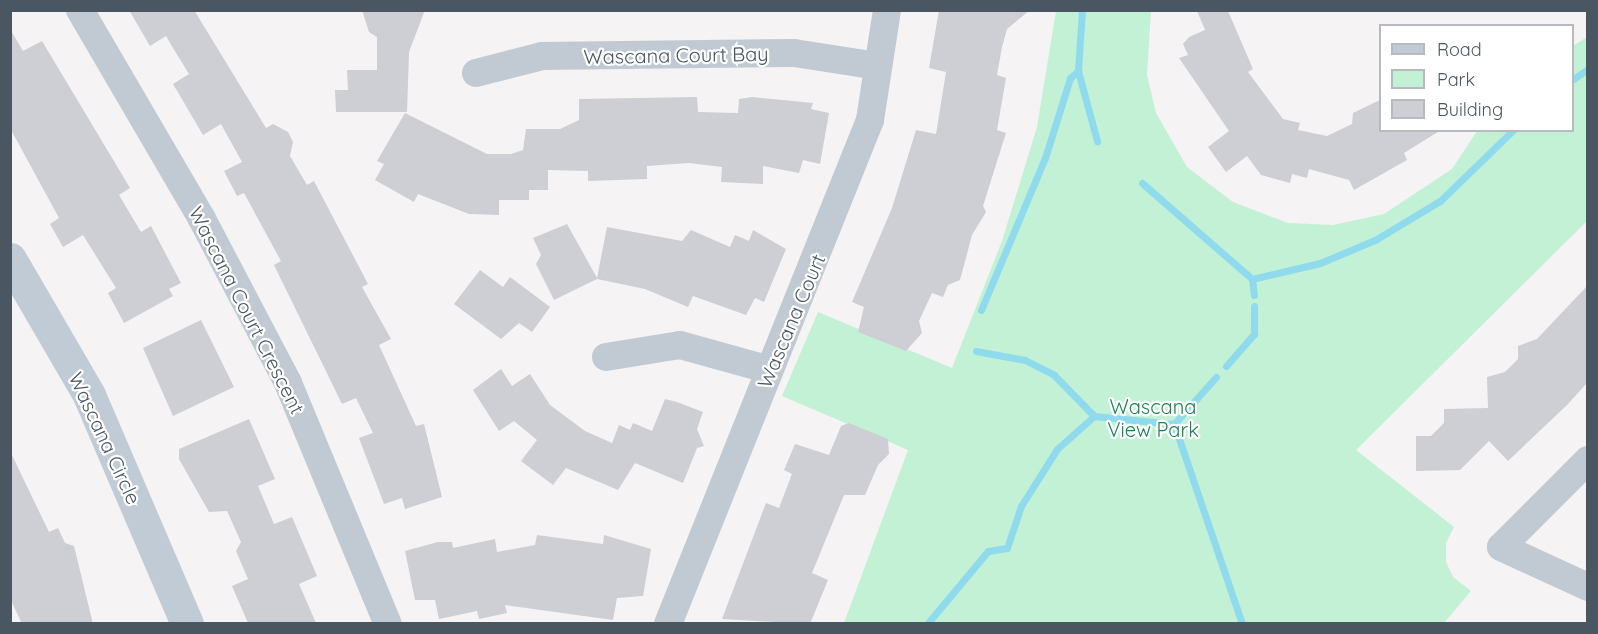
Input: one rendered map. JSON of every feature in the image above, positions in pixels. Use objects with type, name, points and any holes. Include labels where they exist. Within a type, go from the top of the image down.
[{"type":"street","name":"Wascana Court Crescent","points":[[80,10],[202,219],[288,383],[388,624]]},
{"type":"street","name":"Wascana Court","points":[[668,624],[870,120],[887,10]]},
{"type":"street","name":"Wascana Court Bay","points":[[476,73],[565,56],[794,53],[878,66]]},
{"type":"street","name":"Wascana Circle","points":[[10,260],[89,395],[187,624]]},
{"type":"street","points":[[606,357],[680,345],[770,370]]},
{"type":"street","points":[[1587,460],[1501,547],[1587,587]]},
{"type":"green space","name":"Wascana View Park","points":[[1056,11],[1151,11],[1147,75],[1156,113],[1187,167],[1233,202],[1288,223],[1333,225],[1384,214],[1452,169],[1476,132],[1574,132],[1574,45],[1587,37],[1587,221],[1356,450],[1454,527],[1446,543],[1446,562],[1453,577],[1471,591],[1444,623],[844,623],[908,450],[782,396],[818,312],[952,368],[1002,241],[1037,127]]},
{"type":"building","points":[[129,10],[194,10],[266,128],[273,124],[288,132],[293,142],[290,156],[307,185],[314,181],[368,284],[362,287],[391,339],[379,345],[416,426],[424,424],[442,497],[405,509],[402,498],[384,504],[359,438],[373,433],[356,398],[342,404],[274,265],[281,261],[244,193],[237,196],[224,171],[242,162],[221,124],[203,135],[173,84],[189,74],[166,36],[150,46]]},
{"type":"building","points":[[362,10],[425,10],[409,52],[407,112],[336,112],[335,90],[348,90],[347,70],[377,70],[377,37],[369,32]]},
{"type":"building","points":[[939,10],[1030,10],[1007,29],[1002,47],[997,75],[1006,78],[997,130],[1006,133],[983,206],[986,212],[972,235],[960,280],[948,285],[943,297],[932,293],[919,321],[922,333],[906,351],[858,332],[864,307],[852,302],[892,208],[916,130],[936,134],[946,72],[929,68]]},
{"type":"building","points":[[1197,11],[1228,11],[1253,69],[1248,72],[1283,119],[1300,123],[1298,130],[1327,136],[1352,124],[1353,113],[1379,100],[1379,132],[1438,132],[1404,153],[1407,160],[1354,190],[1349,180],[1309,169],[1307,178],[1292,174],[1290,183],[1261,175],[1247,156],[1226,172],[1208,147],[1229,131],[1179,58],[1188,55],[1183,44],[1189,37],[1205,30]]},
{"type":"building","points":[[10,29],[23,51],[42,41],[130,188],[119,195],[141,232],[151,226],[181,283],[169,289],[173,296],[124,323],[108,293],[116,288],[83,235],[63,247],[50,224],[59,218],[10,128]]},
{"type":"building","points":[[697,97],[698,112],[738,113],[739,99],[752,97],[813,103],[811,109],[829,113],[820,164],[803,160],[799,173],[763,166],[763,184],[721,182],[722,167],[689,163],[647,166],[647,179],[588,181],[588,171],[548,170],[548,190],[529,190],[529,200],[499,200],[499,215],[469,214],[418,194],[414,202],[375,180],[384,164],[377,161],[405,113],[487,154],[511,154],[523,150],[526,129],[560,129],[579,120],[579,99]]},
{"type":"building","points":[[567,224],[597,278],[607,227],[682,241],[691,230],[730,247],[735,235],[749,241],[753,230],[786,249],[764,302],[755,298],[746,315],[693,296],[688,307],[645,289],[597,279],[554,300],[536,264],[541,255],[533,238]]},
{"type":"building","points":[[480,270],[503,287],[510,277],[550,307],[532,332],[519,323],[501,339],[454,304]]},
{"type":"building","points":[[1587,286],[1587,383],[1567,405],[1508,461],[1489,441],[1460,470],[1416,471],[1416,436],[1431,436],[1444,423],[1444,409],[1488,408],[1487,377],[1505,372],[1518,359],[1518,346],[1537,339]]},
{"type":"building","points":[[201,320],[234,387],[173,416],[143,348]]},
{"type":"building","points":[[501,369],[512,386],[530,374],[550,405],[585,431],[612,443],[619,425],[630,430],[633,423],[652,431],[665,399],[677,402],[703,412],[697,429],[704,446],[697,448],[683,483],[635,463],[618,490],[566,468],[553,485],[521,461],[537,440],[514,421],[499,431],[473,390]]},
{"type":"building","points":[[249,419],[275,479],[258,486],[274,524],[292,517],[317,576],[299,584],[316,623],[248,623],[232,586],[248,579],[236,551],[241,542],[227,511],[209,512],[179,459],[179,449]]},
{"type":"building","points":[[849,423],[888,439],[889,454],[878,465],[865,495],[844,495],[812,573],[828,580],[810,624],[722,619],[766,503],[779,508],[792,474],[784,470],[795,444],[829,455],[841,426]]},
{"type":"building","points":[[10,451],[49,532],[58,528],[65,543],[74,546],[93,624],[22,624],[10,598]]},
{"type":"building","points":[[537,535],[603,544],[604,535],[651,549],[643,596],[617,598],[613,620],[505,605],[507,613],[479,619],[477,611],[439,619],[435,600],[415,600],[405,551],[438,542],[452,542],[453,548],[495,539],[497,552],[535,545]]},
{"type":"waterway","points":[[1082,10],[1078,71],[1097,141]]},
{"type":"waterway","points":[[1574,79],[1588,69]]},
{"type":"waterway","points":[[981,310],[1045,158],[1070,78],[1078,71]]},
{"type":"waterway","points":[[1254,295],[1252,279],[1320,263],[1375,240],[1440,201],[1511,132]]},
{"type":"waterway","points":[[1142,183],[1252,279]]},
{"type":"waterway","points":[[1226,366],[1254,334],[1254,306]]},
{"type":"waterway","points":[[976,351],[1025,360],[1054,375],[1094,416]]},
{"type":"waterway","points":[[1174,424],[1216,377]]},
{"type":"waterway","points":[[927,624],[988,551],[1007,548],[1021,506],[1057,449],[1094,416],[1174,424]]},
{"type":"waterway","points":[[1174,424],[1242,624]]}]
